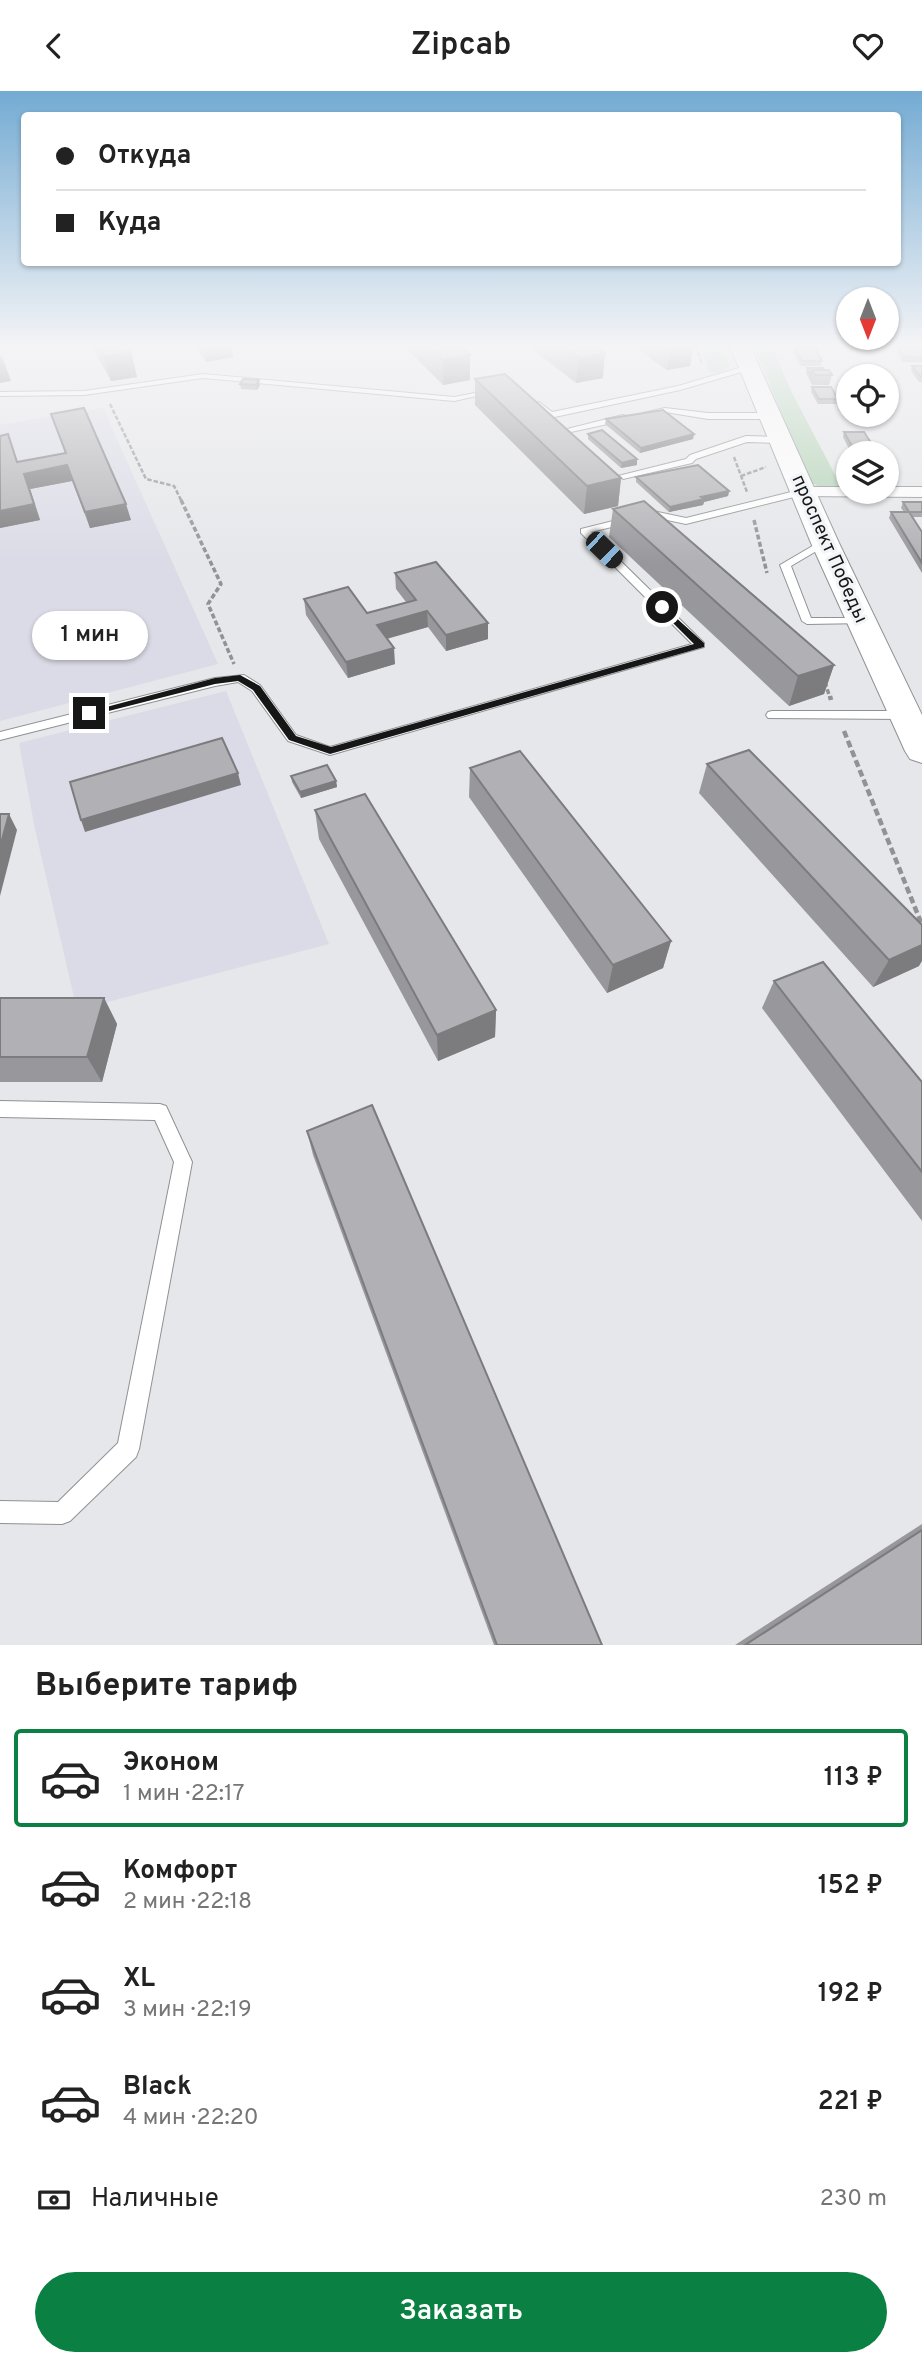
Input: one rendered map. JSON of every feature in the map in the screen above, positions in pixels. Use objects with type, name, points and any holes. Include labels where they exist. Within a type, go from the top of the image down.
[{"type":"street","name":"проспект Победы","points":[[771,419],[825,543],[922,751]]},
{"type":"street","points":[[803,492],[922,492]]},
{"type":"lane","points":[[571,429],[621,419]]},
{"type":"lane","points":[[623,476],[689,461],[693,457],[746,439],[781,439]]},
{"type":"lane","points":[[0,736],[215,681],[240,678],[256,688],[292,738],[330,751],[700,645],[584,531],[653,514],[686,521],[803,492]]},
{"type":"lane","points":[[825,543],[785,565],[807,621],[862,621]]},
{"type":"lane","points":[[772,715],[904,715]]},
{"type":"lane","points":[[0,1109],[160,1112],[183,1162],[128,1449],[62,1513],[0,1512]]},
{"type":"path","points":[[116,419],[146,479],[174,486],[221,584],[208,604],[240,678]]},
{"type":"path","points":[[741,476],[765,467],[775,469]]},
{"type":"shaded area","points":[[39,419],[108,419],[218,664],[0,721],[0,425]]},
{"type":"shaded area","points":[[226,691],[329,944],[77,1010],[35,829],[19,743]]},
{"type":"green space","points":[[784,419],[805,419],[836,477],[836,488],[819,487],[809,481]]},
{"type":"building","points":[[53,419],[89,419],[126,504],[85,512],[67,465],[24,474],[34,504],[0,511],[0,436],[8,434],[17,462],[66,453]]},
{"type":"building","points":[[516,419],[555,419],[621,478],[587,486]]},
{"type":"building","points":[[606,419],[674,419],[694,434],[641,448]]},
{"type":"building","points":[[602,430],[637,459],[622,463],[588,434]]},
{"type":"building","points":[[844,432],[864,432],[870,441],[849,441]]},
{"type":"building","points":[[698,465],[729,491],[670,507],[636,477]]},
{"type":"building","points":[[644,501],[834,665],[798,676],[613,509]]},
{"type":"building","points":[[903,502],[922,502],[922,512],[909,512]]},
{"type":"building","points":[[891,512],[909,512],[922,532],[922,563]]},
{"type":"building","points":[[436,562],[488,623],[446,635],[427,611],[377,625],[394,648],[346,662],[304,599],[348,587],[367,613],[416,600],[395,573]]},
{"type":"building","points":[[222,738],[238,773],[81,820],[70,782]]},
{"type":"building","points":[[749,750],[922,925],[922,945],[889,960],[707,764]]},
{"type":"building","points":[[520,751],[671,941],[613,965],[470,768]]},
{"type":"building","points":[[327,765],[336,781],[300,792],[291,776]]},
{"type":"building","points":[[365,794],[496,1010],[437,1035],[315,810]]},
{"type":"building","points":[[0,814],[9,814],[0,847]]},
{"type":"building","points":[[823,962],[922,1082],[922,1172],[774,981]]},
{"type":"building","points":[[0,998],[104,998],[87,1057],[0,1057]]},
{"type":"building","points":[[372,1105],[602,1645],[497,1645],[307,1131]]},
{"type":"building","points":[[922,1530],[922,1645],[745,1645]]},
{"type":"route","points":[[89,713],[215,681],[240,678],[256,688],[292,738],[330,751],[700,645],[662,607]]}]
